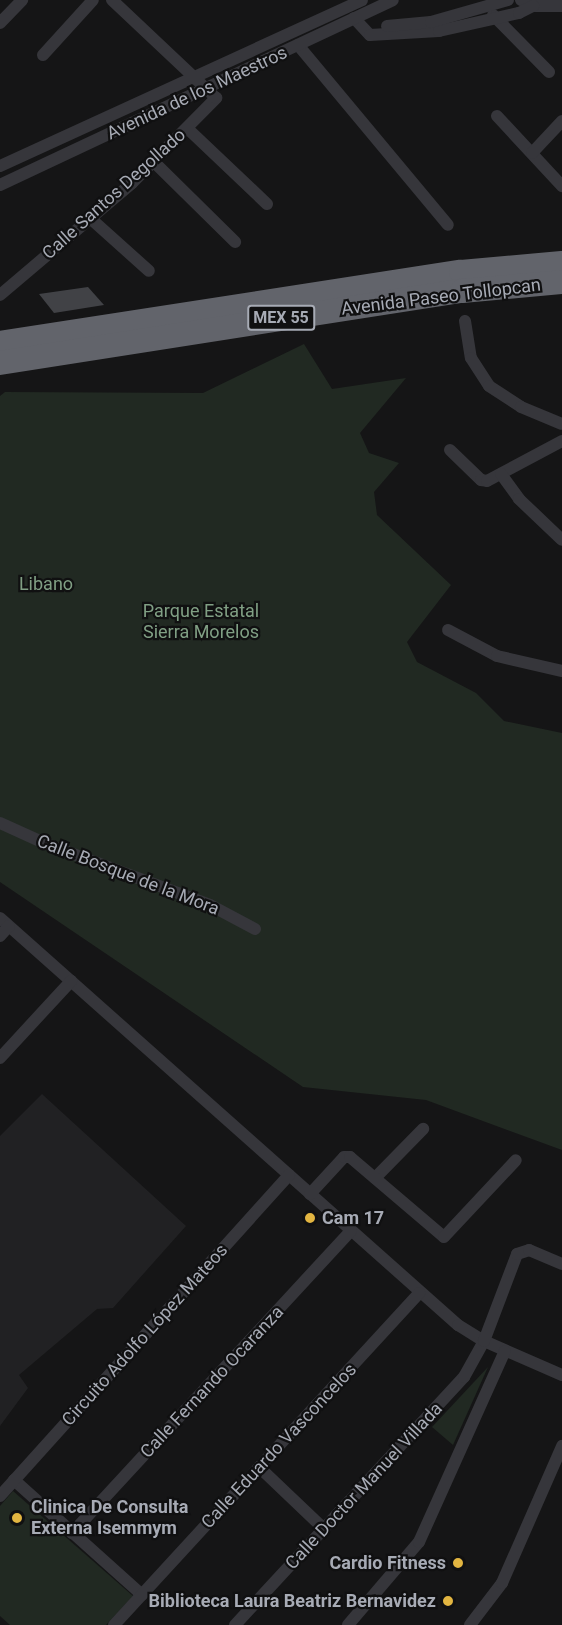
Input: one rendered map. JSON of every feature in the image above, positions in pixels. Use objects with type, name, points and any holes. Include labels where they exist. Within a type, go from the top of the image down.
[{"type":"highway","name":"Avenida Paseo Tollopcan","points":[[0,344],[461,272],[562,263]]},
{"type":"highway","name":"Avenida Paseo Tollopcan","points":[[0,363],[483,288],[562,282]]},
{"type":"street","points":[[0,23],[22,0]]},
{"type":"street","points":[[43,55],[93,0]]},
{"type":"street","points":[[112,0],[210,89]]},
{"type":"street","name":"Avenida de los Maestros","points":[[0,166],[362,0]]},
{"type":"street","name":"Avenida de los Maestros","points":[[0,185],[210,89],[393,0]]},
{"type":"street","points":[[364,28],[431,21],[488,8],[508,0]]},
{"type":"street","points":[[354,18],[370,35],[439,31],[496,19],[527,3],[562,6]]},
{"type":"street","points":[[488,8],[549,72]]},
{"type":"street","points":[[298,45],[448,225]]},
{"type":"street","name":"Calle Santos Degollado","points":[[0,295],[154,162],[188,129],[215,101],[216,96],[210,89]]},
{"type":"street","points":[[497,116],[562,186]]},
{"type":"street","points":[[532,153],[562,121]]},
{"type":"street","points":[[188,129],[267,204]]},
{"type":"street","points":[[154,162],[235,242]]},
{"type":"street","points":[[90,218],[149,271]]},
{"type":"street","points":[[465,321],[471,358],[489,386],[513,403],[562,424]]},
{"type":"street","points":[[450,450],[481,480],[501,474],[562,441]]},
{"type":"street","points":[[501,474],[519,499],[562,540]]},
{"type":"street","points":[[448,630],[497,656],[562,671]]},
{"type":"street","name":"Calle Bosque de la Mora","points":[[0,823],[44,843],[210,905],[255,929]]},
{"type":"street","points":[[3,927],[71,981],[419,1293],[484,1341],[562,1375]]},
{"type":"street","points":[[0,1058],[71,981]]},
{"type":"street","points":[[375,1178],[423,1129]]},
{"type":"street","points":[[310,1194],[344,1157],[353,1158],[444,1237],[516,1160]]},
{"type":"street","name":"Circuito Adolfo López Mateos","points":[[0,1496],[289,1175]]},
{"type":"street","name":"Calle Fernando Ocaranza","points":[[72,1533],[351,1231]]},
{"type":"street","name":"Calle Doctor Manuel Villada","points":[[235,1625],[454,1389],[484,1341],[517,1254],[529,1250],[562,1264]]},
{"type":"street","name":"Calle Eduardo Vasconcelos","points":[[114,1625],[419,1293]]},
{"type":"street","points":[[348,1625],[419,1542],[505,1351]]},
{"type":"street","points":[[470,1625],[502,1583],[562,1446]]},
{"type":"street","points":[[259,1467],[324,1529]]},
{"type":"street","points":[[14,1480],[142,1595]]},
{"type":"shaded area","points":[[42,1094],[186,1226],[113,1308],[97,1309],[19,1375],[28,1388],[0,1426],[0,1136]]},
{"type":"green space","name":"Parque Estatal Sierra Morelos","points":[[304,344],[332,389],[406,378],[360,433],[369,453],[399,463],[374,492],[377,515],[451,585],[407,642],[417,662],[476,693],[504,721],[562,733],[562,1150],[426,1100],[303,1087],[0,882],[0,396],[5,392],[203,393]]},
{"type":"green space","points":[[488,1367],[453,1445],[432,1427]]},
{"type":"green space","points":[[13,1491],[133,1596],[106,1625],[10,1625],[0,1616],[0,1506]]},
{"type":"building","points":[[88,287],[104,305],[54,313],[39,294]]},
{"type":"place","name":"Cam 17","points":[[310,1218]]},
{"type":"place","name":"Clinica De Consulta Externa Isemmym","points":[[17,1518]]},
{"type":"place","name":"Cardio Fitness","points":[[458,1563]]},
{"type":"place","name":"Biblioteca Laura Beatriz Bernavidez","points":[[448,1601]]},
{"type":"park label","name":"Libano","points":[[46,584]]}]
